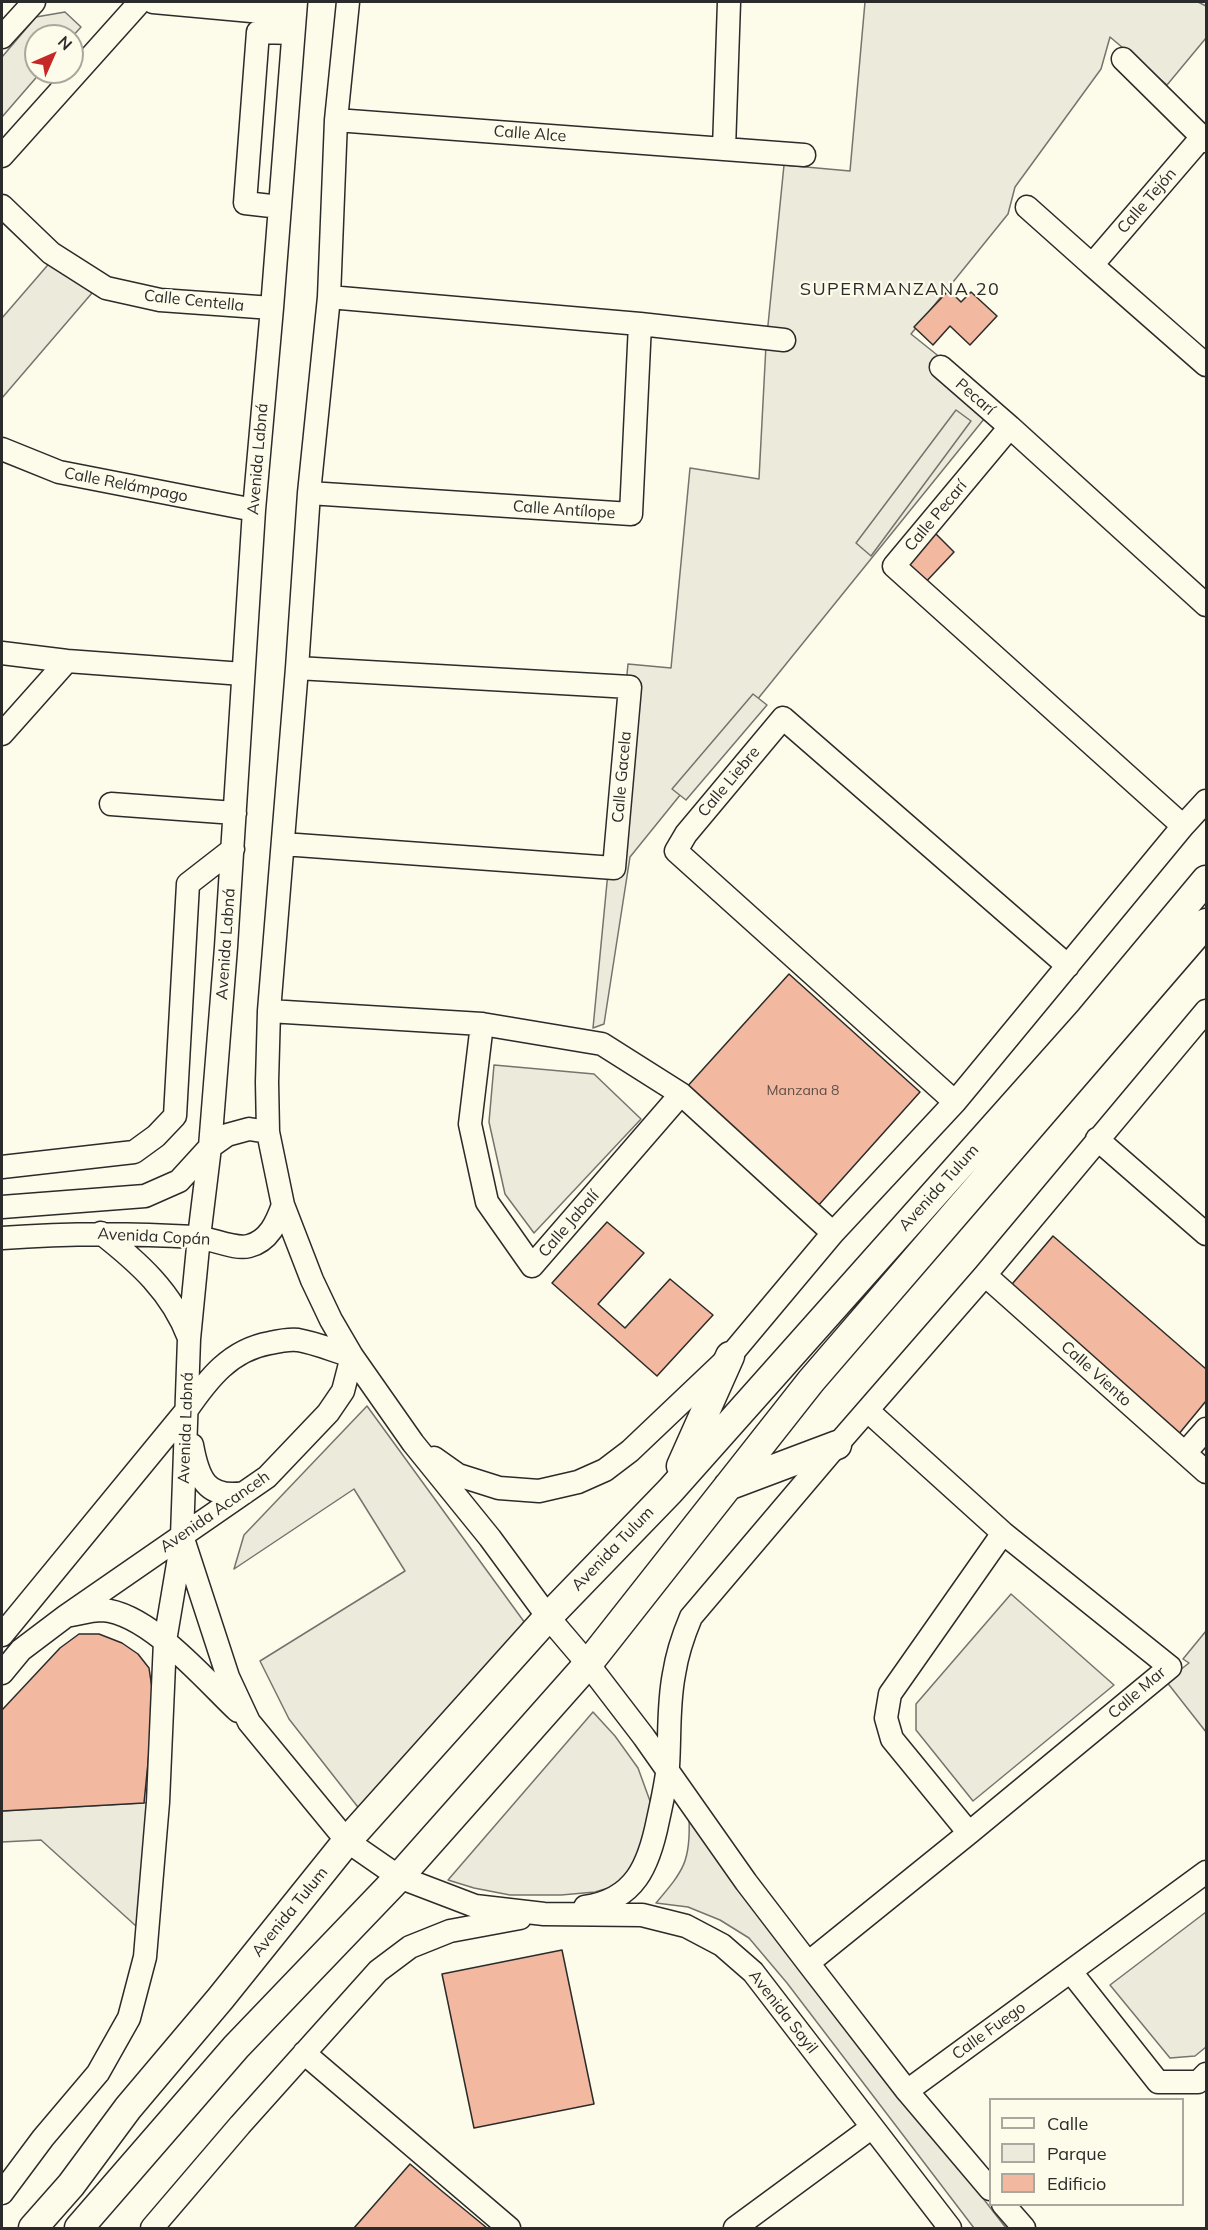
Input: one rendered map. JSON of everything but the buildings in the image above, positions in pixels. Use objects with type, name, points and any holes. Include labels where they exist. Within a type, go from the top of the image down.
[{"type":"main road","name":"Avenida Tulum","points":[[33,2229],[71,2185],[128,2108],[220,1999],[347,1841],[548,1617],[670,1491],[1090,1019],[1206,880]]},
{"type":"main road","name":"Avenida Tulum","points":[[79,2229],[236,2047],[399,1877],[588,1664],[811,1381],[1206,923]]},
{"type":"main road","points":[[670,1491],[730,1356]]},
{"type":"main road","points":[[728,1486],[837,1445]]},
{"type":"main road","points":[[13,2229],[71,2185]]},
{"type":"street","points":[[2,37],[34,2]]},
{"type":"street","points":[[2,156],[140,2]]},
{"type":"street","points":[[153,2],[290,21]]},
{"type":"street","points":[[348,2],[336,120],[329,297],[309,493],[269,1011],[266,1090],[268,1132],[283,1205],[312,1280],[352,1356],[412,1443],[490,1538],[548,1617],[588,1664],[668,1769],[746,1882],[907,2091],[989,2188]]},
{"type":"street","points":[[724,149],[729,2]]},
{"type":"street","points":[[280,207],[245,203],[258,32],[290,21]]},
{"type":"street","name":"Avenida Labná","points":[[290,21],[280,207],[254,510],[235,813],[210,1147],[189,1339],[182,1536],[228,1677],[249,1722],[347,1841]]},
{"type":"street","name":"Calle Tejón","points":[[1092,266],[1204,139],[1124,59]]},
{"type":"street","name":"Calle Alce","points":[[336,120],[804,155]]},
{"type":"street","name":"Calle Centella","points":[[2,206],[51,253],[106,288],[160,300],[272,308]]},
{"type":"street","points":[[1027,207],[1206,365]]},
{"type":"street","points":[[329,297],[640,324],[784,340]]},
{"type":"street","name":"Calle Antílope","points":[[309,493],[631,514],[640,324]]},
{"type":"street","name":"Pecarí","points":[[941,367],[1010,427]]},
{"type":"street","points":[[1010,427],[1206,605]]},
{"type":"street","name":"Calle Pecarí","points":[[1010,427],[894,566],[1183,826]]},
{"type":"street","name":"Calle Relámpago","points":[[2,449],[59,472],[254,510]]},
{"type":"street","points":[[2,653],[67,661],[243,674]]},
{"type":"street","points":[[2,734],[67,661]]},
{"type":"street","name":"Calle Gacela","points":[[283,844],[614,868],[630,687],[297,668]]},
{"type":"street","name":"Calle Liebre","points":[[955,1102],[676,851],[686,834],[783,718],[1068,966]]},
{"type":"street","points":[[412,1443],[458,1475],[499,1488],[538,1491],[578,1482],[605,1470],[630,1451],[730,1356],[833,1233],[955,1102],[1206,801]]},
{"type":"street","points":[[111,804],[235,813]]},
{"type":"street","points":[[2,1167],[135,1152],[156,1136],[175,1116],[188,884],[232,849]]},
{"type":"street","points":[[269,1011],[482,1024],[602,1044],[681,1094],[833,1233]]},
{"type":"street","points":[[152,2229],[240,2125],[378,1971],[410,1947],[450,1931],[601,1905],[624,1891],[642,1871],[652,1848],[668,1769],[673,1676],[680,1644],[691,1617],[985,1275],[1206,1011]]},
{"type":"street","name":"Calle Jabalí","points":[[482,1024],[470,1124],[487,1202],[532,1266],[681,1094]]},
{"type":"street","name":"Avenida Copán","points":[[2,1207],[145,1196],[179,1181],[218,1140],[237,1131],[268,1132]]},
{"type":"street","points":[[1097,1139],[1206,1234]]},
{"type":"street","name":"Avenida Copán","points":[[2,1238],[101,1233],[199,1237],[237,1247],[248,1246],[256,1244],[270,1232],[275,1226],[283,1205]]},
{"type":"street","points":[[101,1233],[147,1272],[174,1307],[189,1339]]},
{"type":"street","name":"Calle Viento","points":[[985,1275],[1206,1472]]},
{"type":"street","points":[[2,1635],[200,1391],[228,1360],[260,1344],[296,1340],[352,1356]]},
{"type":"street","points":[[296,1340],[324,1359],[332,1369],[338,1399]]},
{"type":"street","name":"Avenida Acanceh","points":[[2,1673],[21,1650],[66,1616],[267,1477],[328,1413],[343,1392],[352,1356]]},
{"type":"street","points":[[186,1411],[196,1467],[202,1480],[214,1491],[231,1495],[244,1492]]},
{"type":"street","name":"Calle Mar","points":[[808,1963],[1170,1666],[1003,1533],[868,1411]]},
{"type":"street","points":[[1185,1453],[1206,1429]]},
{"type":"street","points":[[969,1833],[892,1739],[886,1718],[890,1694],[1003,1533]]},
{"type":"street","points":[[2,2193],[43,2138],[98,2073],[129,2018],[145,1957],[158,1802],[165,1641],[182,1536]]},
{"type":"street","points":[[66,1616],[92,1610],[114,1612],[145,1628],[165,1641],[249,1722]]},
{"type":"street","name":"Avenida Sayil","points":[[347,1841],[399,1877],[475,1906],[544,1914],[642,1915],[686,1926],[722,1945],[753,1972],[950,2229]]},
{"type":"street","name":"Calle Fuego","points":[[907,2091],[1206,1872]]},
{"type":"street","points":[[1071,1972],[1158,2082],[1198,2082],[1206,2074]]},
{"type":"street","points":[[304,2053],[509,2229]]},
{"type":"street","points":[[735,2229],[871,2128]]},
{"type":"street","points":[[1005,2206],[1024,2229]]},
{"type":"green space","points":[[865,2],[1198,2],[1206,6],[1206,38],[1167,85],[1110,37],[1101,69],[1015,187],[1008,214],[911,334],[997,403],[630,857],[604,1024],[593,1028],[628,664],[671,668],[690,468],[759,479],[766,345],[784,165],[850,171]]},
{"type":"green space","points":[[65,12],[78,24],[30,24],[36,17]]},
{"type":"green space","points":[[24,31],[24,84],[31,84],[2,117],[2,57]]},
{"type":"green space","points":[[53,259],[92,293],[2,398],[2,318]]},
{"type":"green space","points":[[494,1065],[594,1074],[641,1119],[534,1233],[505,1194],[489,1122]]},
{"type":"green space","points":[[367,1406],[525,1623],[361,1811],[289,1719],[260,1661],[405,1571],[354,1489],[234,1569],[244,1535]]},
{"type":"green space","points":[[1011,1594],[1114,1685],[973,1801],[916,1730],[916,1704]]},
{"type":"green space","points":[[1206,1631],[1206,1732],[1166,1681],[1189,1663],[1183,1659]]},
{"type":"green space","points":[[593,1712],[615,1736],[638,1768],[650,1801],[648,1840],[629,1873],[615,1886],[595,1892],[561,1895],[510,1895],[448,1880]]},
{"type":"green space","points":[[689,1818],[1006,2228],[974,2228],[787,1983],[749,1938],[720,1920],[688,1907],[656,1903],[679,1874],[687,1856]]},
{"type":"green space","points":[[1206,1912],[1206,2047],[1195,2056],[1170,2058],[1110,1985]]},
{"type":"shaded area","points":[[956,410],[971,421],[871,556],[856,543]]},
{"type":"shaded area","points":[[753,694],[767,705],[686,800],[672,789]]},
{"type":"shaded area","points":[[158,1802],[147,1936],[41,1840],[2,1842],[2,1811]]},
{"type":"district","name":"SUPERMANZANA 20","points":[[900,290]]}]
